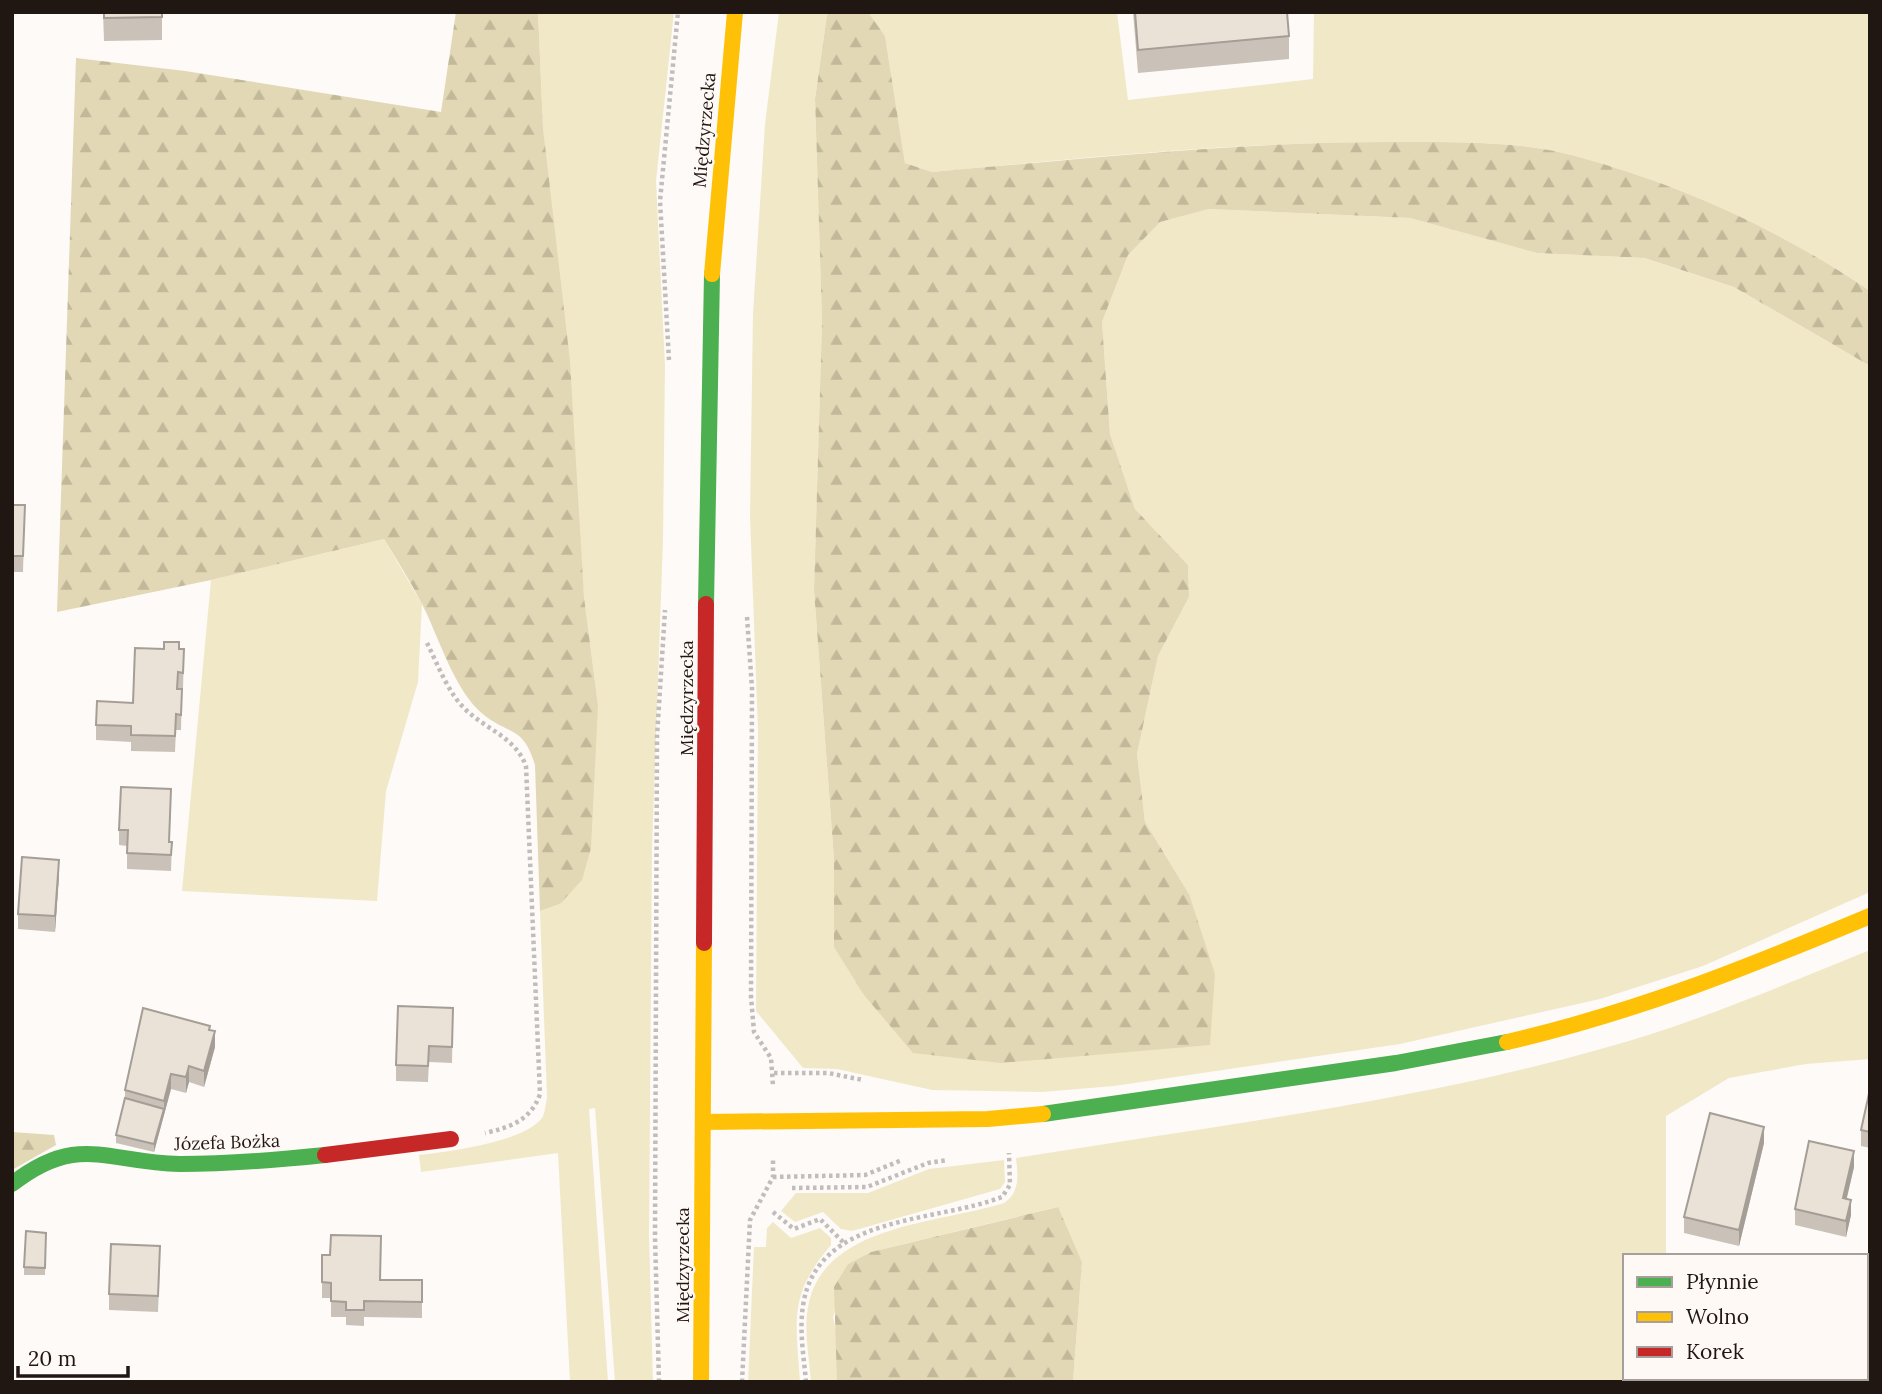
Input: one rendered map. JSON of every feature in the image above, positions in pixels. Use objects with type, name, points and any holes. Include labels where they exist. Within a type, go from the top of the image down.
[{"type":"street","name":"Międzyrzecka","points":[[701,1382],[707,507],[713,246],[735,14]]},
{"type":"street","points":[[712,75],[713,246]]},
{"type":"street","points":[[703,1122],[988,1119],[1059,1113],[1396,1063],[1509,1042],[1618,1014],[1727,976],[1870,916]]},
{"type":"street","name":"Józefa Bożka","points":[[12,1184],[51,1157],[77,1153],[164,1163],[242,1163],[451,1139]]},
{"type":"path","points":[[670,373],[660,201],[678,12]]},
{"type":"path","points":[[659,1382],[656,1258],[657,737],[666,603]]},
{"type":"path","points":[[747,613],[752,688],[751,997],[754,1032],[771,1058],[774,1073]]},
{"type":"path","points":[[427,643],[450,689],[464,708],[511,741],[520,751],[526,766],[540,1094],[535,1108],[526,1119],[501,1129],[451,1139]]},
{"type":"path","points":[[806,1382],[801,1322],[806,1290],[818,1266],[843,1242],[871,1230],[1002,1197],[1010,1185],[1009,1152],[995,1154]]},
{"type":"path","points":[[792,1188],[867,1187],[928,1163],[955,1159]]},
{"type":"path","points":[[773,1212],[794,1229],[820,1219],[843,1242]]},
{"type":"path","points":[[742,1382],[750,1220]]},
{"type":"shaded area","points":[[538,12],[674,12],[656,181],[665,365],[663,540],[652,849],[649,1235],[653,1382],[615,1382],[595,1108],[589,1109],[608,1382],[570,1382],[558,1153],[421,1172],[419,1155],[503,1139],[533,1126],[543,1116],[547,1097],[540,911],[560,904],[598,705],[584,597],[543,128]]},
{"type":"shaded area","points":[[779,12],[830,12],[827,15],[815,99],[822,321],[814,590],[834,859],[834,947],[1189,894],[1145,822],[1137,754],[1158,656],[1189,597],[1188,565],[1135,509],[1110,434],[1102,322],[1128,255],[1159,222],[1209,209],[1410,218],[1537,253],[1643,258],[1734,287],[1870,366],[1870,892],[1703,966],[1600,999],[1400,1044],[1114,1086],[1042,1092],[932,1090],[837,1069],[803,1068],[756,1011],[758,732],[750,516],[753,314],[765,124]]},
{"type":"shaded area","points":[[868,12],[1117,12],[1128,100],[1313,79],[1314,12],[1870,12],[1870,291],[1802,249],[1693,196],[1617,168],[1533,147],[1438,142],[1275,145],[932,172],[905,163],[885,36]]},
{"type":"shaded area","points":[[384,539],[422,604],[418,682],[386,791],[377,901],[182,891],[211,580]]},
{"type":"shaded area","points":[[1870,950],[1870,1059],[1806,1064],[1729,1078],[1666,1116],[1666,1254],[1623,1254],[1623,1380],[1646,1382],[1073,1382],[1082,1262],[1057,1207],[871,1252],[848,1264],[833,1317],[838,1341],[837,1382],[811,1382],[806,1321],[809,1302],[820,1276],[838,1256],[862,1242],[890,1231],[1004,1203],[1015,1189],[1016,1158],[1314,1111],[1462,1083],[1608,1047],[1740,1002]]},
{"type":"shaded area","points":[[1004,1160],[1005,1182],[1000,1189],[852,1231],[841,1229],[823,1212],[795,1222],[781,1211],[796,1193],[868,1193],[929,1169]]},
{"type":"shaded area","points":[[773,1222],[791,1238],[820,1228],[831,1238],[831,1245],[807,1279],[801,1294],[797,1325],[800,1382],[748,1382],[754,1247],[766,1247],[767,1228]]},
{"type":"green space","points":[[456,12],[538,12],[543,128],[570,361],[584,597],[598,705],[591,848],[582,880],[560,904],[540,911],[535,765],[530,753],[521,738],[484,715],[464,692],[422,604],[384,539],[211,580],[57,612],[76,58],[185,71],[441,112]]},
{"type":"green space","points":[[830,12],[868,12],[885,36],[905,163],[932,172],[1275,145],[1438,142],[1533,147],[1617,168],[1693,196],[1802,249],[1870,291],[1870,366],[1734,287],[1644,258],[1537,253],[1410,218],[1209,209],[1160,222],[1128,255],[1102,322],[1110,434],[1135,509],[1188,565],[1189,597],[1158,656],[1137,754],[1145,822],[1189,894],[1215,974],[1210,1045],[1001,1063],[913,1053],[864,995],[834,947],[834,859],[814,590],[822,321],[815,99],[827,15]]},
{"type":"green space","points":[[12,1132],[54,1135],[56,1145],[12,1170]]},
{"type":"green space","points":[[1058,1207],[1082,1262],[1073,1382],[837,1382],[834,1287],[848,1264],[871,1252]]},
{"type":"building","points":[[104,12],[162,12],[162,17],[104,18]]},
{"type":"building","points":[[1135,12],[1287,12],[1289,36],[1138,50]]},
{"type":"building","points":[[12,505],[25,505],[23,556],[12,556]]},
{"type":"building","points":[[164,642],[179,642],[179,649],[184,649],[183,673],[178,672],[177,689],[182,689],[181,715],[176,714],[175,736],[131,735],[131,726],[96,725],[97,701],[133,703],[135,648],[164,649]]},
{"type":"building","points":[[121,787],[171,789],[171,855],[127,853],[128,830],[119,830]]},
{"type":"building","points":[[22,857],[59,860],[55,916],[18,914]]},
{"type":"building","points":[[398,1006],[453,1008],[452,1047],[429,1046],[428,1066],[396,1065]]},
{"type":"building","points":[[143,1008],[210,1026],[209,1030],[215,1031],[204,1071],[189,1066],[186,1077],[171,1074],[164,1101],[125,1090]]},
{"type":"building","points":[[1870,1089],[1870,1132],[1861,1130]]},
{"type":"building","points":[[125,1098],[164,1109],[154,1144],[116,1135]]},
{"type":"building","points":[[1710,1113],[1764,1127],[1739,1230],[1684,1217]]},
{"type":"building","points":[[1809,1141],[1854,1151],[1843,1198],[1851,1200],[1846,1221],[1795,1209]]},
{"type":"building","points":[[26,1231],[46,1233],[45,1268],[24,1267]]},
{"type":"building","points":[[331,1235],[381,1236],[380,1280],[422,1280],[422,1302],[364,1301],[364,1310],[346,1310],[346,1302],[331,1301],[331,1283],[322,1282],[322,1255],[330,1255]]},
{"type":"building","points":[[111,1244],[160,1246],[158,1296],[109,1294]]},
{"type":"building","points":[[1773,1380],[1780,1382],[1726,1382]]},
{"type":"traffic: fast","points":[[706,604],[712,274]]},
{"type":"traffic: fast","points":[[1043,1114],[1396,1063],[1507,1042]]},
{"type":"traffic: fast","points":[[12,1184],[35,1168],[75,1155],[94,1154],[180,1164],[325,1155]]},
{"type":"traffic: slow","points":[[712,274],[735,12]]},
{"type":"traffic: slow","points":[[1507,1042],[1601,1017],[1692,987],[1870,916]]},
{"type":"traffic: slow","points":[[701,1382],[704,943]]},
{"type":"traffic: slow","points":[[703,1122],[988,1119],[1043,1114]]},
{"type":"traffic: jam","points":[[704,943],[706,604]]},
{"type":"traffic: jam","points":[[325,1155],[451,1139]]}]
